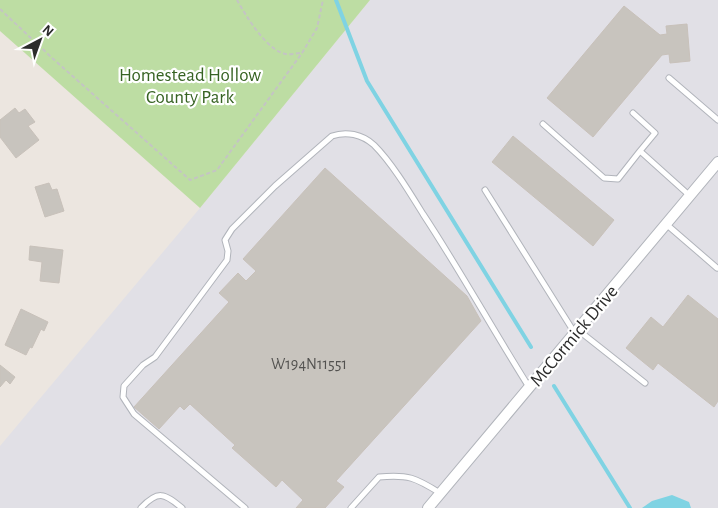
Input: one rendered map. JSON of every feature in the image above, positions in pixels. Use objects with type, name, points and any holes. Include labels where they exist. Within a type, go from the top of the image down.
[{"type":"street","name":"McCormick Drive","points":[[428,508],[718,162]]},
{"type":"lane","points":[[669,78],[718,120]]},
{"type":"lane","points":[[543,124],[604,178],[618,179],[655,133],[633,113]]},
{"type":"lane","points":[[245,508],[134,414],[123,397],[124,386],[143,365],[154,357],[227,260],[228,251],[225,240],[232,229],[275,186],[332,136],[342,132],[356,135],[373,144],[437,235],[529,387]]},
{"type":"lane","points":[[640,151],[690,196]]},
{"type":"lane","points":[[485,190],[576,331],[645,383]]},
{"type":"lane","points":[[666,224],[717,268]]},
{"type":"lane","points":[[351,508],[379,477],[397,475],[418,479],[440,493]]},
{"type":"lane","points":[[141,508],[149,500],[161,495],[168,496],[182,508]]},
{"type":"path","points":[[237,0],[253,26],[270,45],[285,54],[302,53]]},
{"type":"path","points":[[0,9],[51,57],[190,180],[216,170],[302,53],[317,28],[323,0]]},
{"type":"shaded area","points":[[370,0],[718,0],[718,508],[0,508],[0,446],[200,208]]},
{"type":"green space","name":"Homestead Hollow County Park","points":[[0,0],[370,0],[200,208],[0,31]]},
{"type":"water","points":[[672,495],[689,502],[691,508],[642,508],[652,501]]},
{"type":"building","points":[[624,6],[660,35],[667,34],[666,26],[687,24],[690,61],[670,63],[669,54],[662,55],[593,137],[547,98]]},
{"type":"building","points":[[15,108],[19,113],[25,109],[35,122],[28,126],[39,140],[16,158],[0,137],[0,120]]},
{"type":"building","points":[[513,136],[614,220],[593,246],[492,162]]},
{"type":"building","points":[[325,168],[467,296],[481,321],[336,481],[344,487],[325,508],[296,508],[303,500],[282,480],[276,487],[232,448],[235,445],[190,404],[184,410],[180,406],[159,429],[134,407],[229,302],[219,293],[238,273],[246,281],[256,271],[243,259]]},
{"type":"building","points":[[49,183],[52,190],[57,189],[64,211],[45,217],[35,187]]},
{"type":"building","points":[[30,246],[63,250],[59,283],[40,281],[42,262],[29,260]]},
{"type":"building","points":[[688,295],[718,319],[718,401],[714,407],[658,363],[653,370],[626,348],[651,317],[663,327]]},
{"type":"building","points":[[21,309],[48,322],[44,331],[41,329],[32,348],[30,347],[26,355],[5,345]]},
{"type":"building","points":[[0,365],[15,377],[10,384],[6,380],[0,387]]},
{"type":"waterway","points":[[336,0],[367,81],[531,347]]},
{"type":"waterway","points":[[554,386],[630,508]]}]
